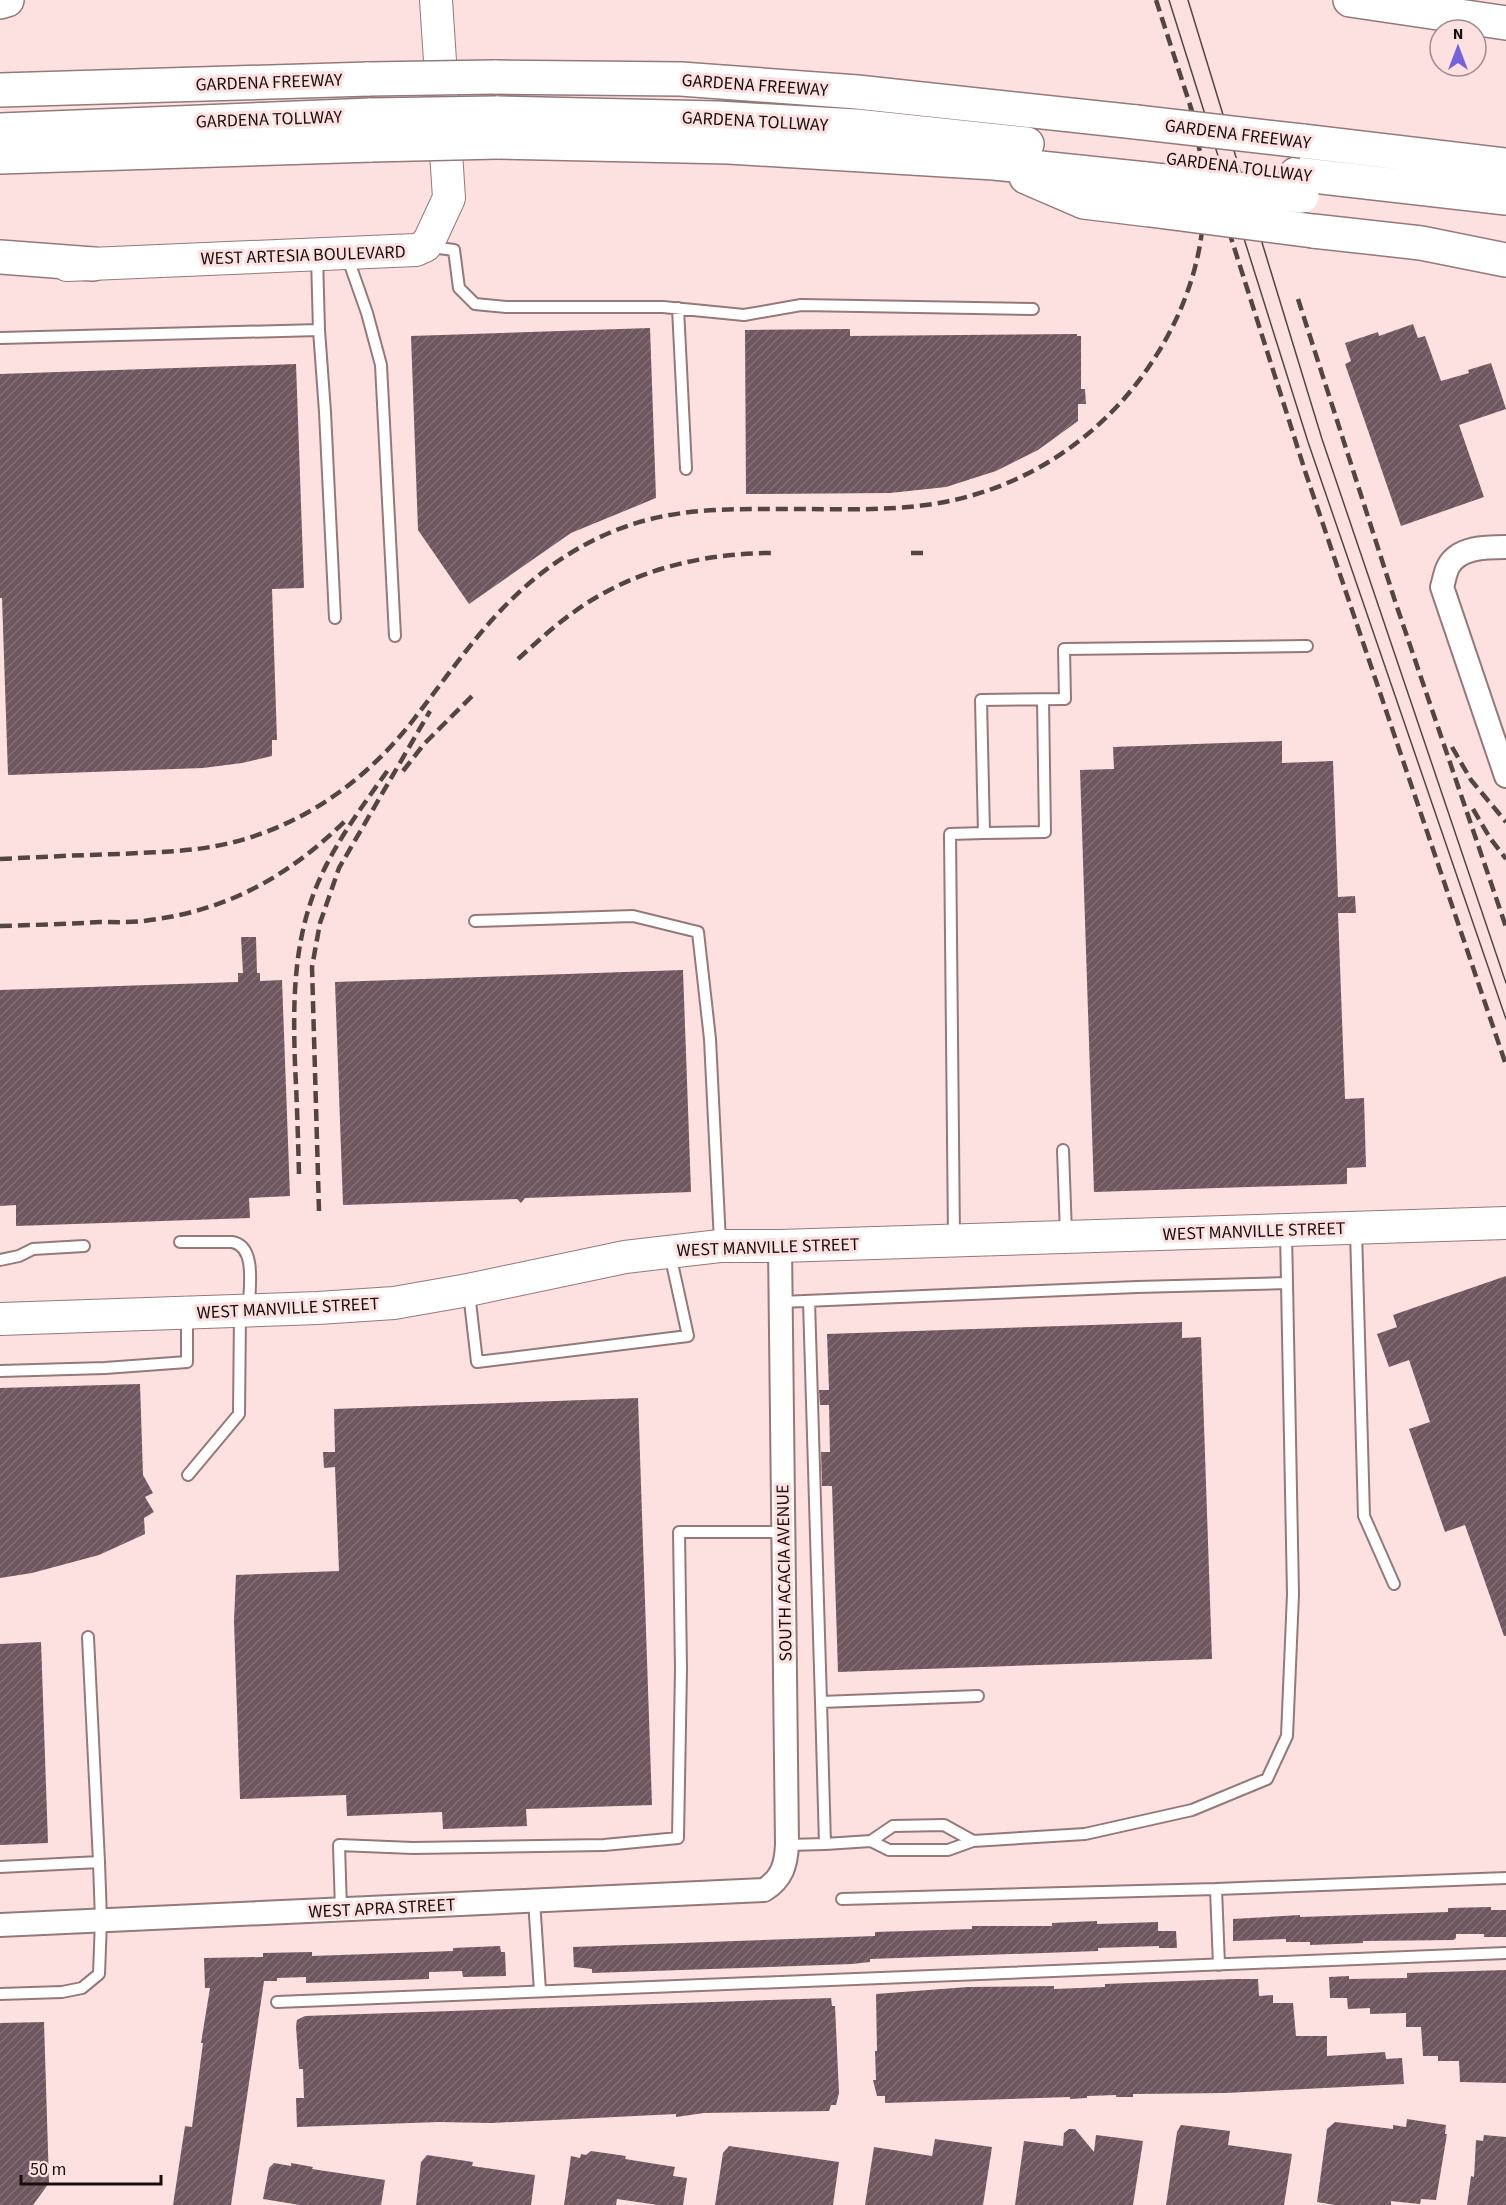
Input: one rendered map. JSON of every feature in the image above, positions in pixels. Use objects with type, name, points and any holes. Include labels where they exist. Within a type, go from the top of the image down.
[{"type":"main road","points":[[0,2],[7,0]]},
{"type":"main road","points":[[1350,0],[1391,3],[1506,23]]},
{"type":"main road","name":"GARDENA FREEWAY","points":[[0,90],[494,76],[681,79],[857,92],[1506,165]]},
{"type":"main road","name":"GARDENA TOLLWAY","points":[[0,114],[298,104],[322,80]]},
{"type":"main road","name":"GARDENA TOLLWAY","points":[[497,128],[717,118],[856,126],[1146,182],[1299,185],[1506,198]]},
{"type":"main road","points":[[0,157],[372,130],[497,128],[729,147],[994,163],[1084,202],[1146,182],[1313,231],[1421,243],[1506,260]]},
{"type":"main road","name":"GARDENA TOLLWAY","points":[[0,130],[372,130]]},
{"type":"main road","points":[[1438,157],[1477,182],[1506,185]]},
{"type":"main road","points":[[1299,185],[1506,219]]},
{"type":"main road","points":[[0,257],[93,264]]},
{"type":"street","name":"WEST ARTESIA BOULEVARD","points":[[0,268],[416,250],[425,246],[449,198],[436,0]]},
{"type":"street","points":[[1506,547],[1485,547],[1462,553],[1448,566],[1442,587],[1506,776]]},
{"type":"street","name":"WEST MANVILLE STREET","points":[[0,1319],[394,1303],[625,1257],[720,1246],[954,1241],[1506,1223]]},
{"type":"street","name":"SOUTH ACACIA AVENUE","points":[[764,1890],[779,1878],[786,1863],[787,1845],[780,1246]]},
{"type":"street","name":"WEST APRA STREET","points":[[0,1925],[764,1890]]},
{"type":"lane","points":[[425,246],[454,250],[459,288],[475,304],[506,307],[678,308],[744,315],[801,305],[1033,309]]},
{"type":"lane","points":[[332,253],[319,330],[335,618]]},
{"type":"lane","points":[[332,253],[367,313],[381,365],[396,636]]},
{"type":"lane","points":[[678,308],[686,469]]},
{"type":"lane","points":[[0,338],[319,330]]},
{"type":"lane","points":[[984,833],[981,700],[1065,699],[1064,648],[1307,646]]},
{"type":"lane","points":[[1043,700],[1045,832]]},
{"type":"lane","points":[[954,1241],[950,834],[1058,831]]},
{"type":"lane","points":[[475,921],[633,916],[698,932],[710,1039],[720,1246]]},
{"type":"lane","points":[[1063,1150],[1066,1237]]},
{"type":"lane","points":[[1356,1228],[1364,1516],[1394,1584]]},
{"type":"lane","points":[[787,1845],[871,1841],[889,1850],[948,1850],[973,1841],[1085,1834],[1192,1810],[1266,1779],[1287,1736],[1293,1594],[1286,1230]]},
{"type":"lane","points":[[180,1242],[238,1243],[246,1250],[249,1264],[239,1414],[188,1475]]},
{"type":"lane","points":[[0,1260],[19,1256],[41,1247],[84,1246]]},
{"type":"lane","points":[[468,1290],[477,1362],[688,1336],[670,1250]]},
{"type":"lane","points":[[781,1302],[1287,1283]]},
{"type":"lane","points":[[809,1301],[825,1844]]},
{"type":"lane","points":[[0,1371],[105,1368],[187,1362],[187,1312]]},
{"type":"lane","points":[[340,1910],[339,1845],[414,1848],[604,1845],[678,1838],[681,1669],[679,1532],[783,1532]]},
{"type":"lane","points":[[0,1994],[62,1992],[82,1988],[99,1974],[101,1920],[88,1637]]},
{"type":"lane","points":[[821,1702],[978,1696]]},
{"type":"lane","points":[[871,1841],[893,1826],[944,1825],[973,1841]]},
{"type":"lane","points":[[0,1867],[99,1862]]},
{"type":"lane","points":[[842,1899],[1216,1889],[1506,1878]]},
{"type":"lane","points":[[1216,1889],[1220,1965]]},
{"type":"lane","points":[[534,1900],[540,1991]]},
{"type":"lane","points":[[277,2002],[1506,1953]]},
{"type":"building","points":[[1413,324],[1418,338],[1425,336],[1441,381],[1469,373],[1468,370],[1491,363],[1506,409],[1459,425],[1484,497],[1401,526],[1345,364],[1351,361],[1345,343],[1378,332],[1379,336]]},
{"type":"building","points":[[650,328],[656,498],[571,533],[469,604],[418,530],[411,336]]},
{"type":"building","points":[[850,329],[850,336],[1077,334],[1081,336],[1081,389],[1085,389],[1086,404],[1078,404],[1078,421],[1038,450],[996,471],[946,487],[890,493],[746,494],[745,330]]},
{"type":"building","points":[[296,364],[304,588],[272,589],[277,740],[272,740],[272,756],[203,768],[8,775],[2,598],[0,598],[0,374]]},
{"type":"building","points":[[1282,741],[1282,763],[1333,761],[1338,897],[1355,896],[1356,913],[1338,913],[1345,1099],[1364,1098],[1366,1167],[1347,1168],[1347,1184],[1094,1192],[1080,770],[1114,769],[1113,747]]},
{"type":"building","points":[[241,937],[256,937],[257,973],[260,973],[260,981],[282,980],[290,1196],[249,1198],[250,1218],[16,1226],[16,1205],[0,1206],[0,990],[238,982],[238,973],[243,973]]},
{"type":"building","points":[[683,970],[691,1192],[525,1198],[521,1203],[517,1199],[343,1205],[335,982]]},
{"type":"building","points":[[1506,1276],[1506,1636],[1504,1636],[1465,1525],[1445,1532],[1409,1429],[1430,1422],[1409,1360],[1389,1367],[1377,1334],[1397,1327],[1393,1315]]},
{"type":"building","points":[[1182,1322],[1182,1338],[1201,1337],[1212,1659],[838,1672],[832,1486],[822,1486],[821,1452],[830,1452],[829,1405],[820,1405],[819,1390],[829,1390],[827,1334]]},
{"type":"building","points":[[140,1384],[143,1475],[153,1493],[145,1497],[154,1512],[144,1518],[145,1534],[99,1555],[32,1573],[0,1578],[0,1388]]},
{"type":"building","points":[[638,1398],[652,1805],[526,1809],[527,1826],[443,1829],[442,1812],[347,1816],[346,1795],[240,1799],[234,1621],[236,1575],[339,1571],[335,1467],[324,1468],[323,1452],[335,1452],[334,1409]]},
{"type":"building","points":[[41,1642],[48,1843],[0,1845],[0,1644]]},
{"type":"building","points":[[1491,1907],[1491,1910],[1506,1910],[1506,1937],[1456,1934],[1454,1940],[1363,1941],[1363,1943],[1310,1945],[1310,1942],[1286,1942],[1286,1939],[1233,1941],[1233,1919],[1300,1915],[1300,1917],[1448,1912],[1448,1908]]},
{"type":"building","points":[[1097,1921],[1097,1924],[1158,1922],[1158,1931],[1176,1931],[1177,1948],[1159,1948],[1159,1946],[1098,1948],[1098,1951],[870,1959],[870,1962],[852,1964],[592,1973],[592,1969],[574,1967],[573,1947],[875,1936],[875,1932],[972,1929],[972,1926],[1052,1926],[1052,1923]]},
{"type":"building","points":[[500,1946],[501,1952],[505,1952],[506,1976],[463,1977],[462,1971],[429,1972],[429,1979],[306,1983],[306,1977],[264,1981],[231,2205],[173,2205],[185,2126],[192,2127],[203,2043],[201,2043],[210,1988],[205,1988],[204,1958],[263,1957],[263,1953],[312,1952],[312,1956],[453,1951],[453,1948]]},
{"type":"building","points":[[1506,1970],[1506,2083],[1460,2082],[1459,2061],[1438,2061],[1438,2056],[1423,2056],[1421,2027],[1406,2027],[1406,2013],[1370,2014],[1370,2008],[1348,2009],[1347,1998],[1330,1998],[1329,1977],[1407,1978],[1407,1973]]},
{"type":"building","points":[[1258,1979],[1259,1996],[1273,1995],[1273,2003],[1293,2003],[1296,2036],[1327,2036],[1327,2056],[1385,2052],[1386,2059],[1402,2058],[1404,2084],[1225,2093],[1133,2094],[1133,2097],[1087,2096],[1087,2098],[1070,2099],[1070,2097],[885,2103],[885,2096],[877,2096],[873,2080],[876,2080],[876,1994],[968,1987],[1054,1986],[1054,1989],[1105,1987],[1105,1984]]},
{"type":"building","points":[[831,1998],[832,2006],[835,2006],[839,2093],[836,2105],[831,2105],[829,2111],[704,2113],[676,2117],[676,2114],[491,2123],[439,2122],[297,2127],[296,2098],[304,2098],[303,2069],[299,2069],[296,2026],[297,2020],[305,2016]]},
{"type":"building","points":[[44,2022],[49,2183],[33,2205],[0,2205],[0,2023]]},
{"type":"building","points":[[1407,2119],[1446,2125],[1445,2134],[1447,2134],[1436,2200],[1421,2199],[1420,2204],[1391,2201],[1391,2205],[1335,2205],[1317,2202],[1327,2129],[1335,2122],[1393,2129],[1393,2125],[1406,2127]]},
{"type":"building","points":[[1181,2125],[1230,2131],[1228,2145],[1292,2154],[1284,2205],[1166,2205],[1177,2132]]},
{"type":"building","points":[[1069,2129],[1075,2129],[1094,2152],[1096,2135],[1143,2141],[1133,2205],[1015,2205],[1024,2141],[1063,2146],[1064,2133]]},
{"type":"building","points":[[1484,2135],[1506,2137],[1506,2205],[1467,2205],[1471,2176],[1474,2177],[1476,2140],[1483,2141]]},
{"type":"building","points":[[935,2139],[992,2147],[983,2205],[865,2205],[874,2147],[932,2156]]},
{"type":"building","points":[[729,2146],[839,2162],[833,2205],[715,2205],[723,2153]]},
{"type":"building","points":[[591,2151],[675,2167],[673,2176],[687,2178],[683,2205],[658,2205],[617,2199],[616,2205],[564,2205],[571,2156],[580,2158],[581,2154],[586,2155]]},
{"type":"building","points":[[427,2155],[473,2162],[472,2166],[535,2175],[531,2205],[416,2205],[421,2162]]},
{"type":"building","points":[[274,2163],[291,2166],[291,2163],[313,2167],[312,2169],[385,2180],[381,2205],[300,2205],[263,2199],[269,2168]]},
{"type":"tram line","points":[[1169,0],[1308,442],[1506,1019]]},
{"type":"tram line","points":[[1188,0],[1322,439],[1506,983]]},
{"type":"railway","points":[[1156,0],[1192,111]]},
{"type":"railway","points":[[0,859],[204,848],[245,839],[301,816],[327,801],[374,764],[414,719],[473,642],[514,597],[564,557],[618,529],[666,516],[714,510],[875,509],[926,505],[960,499],[993,489],[1053,459],[1081,440],[1130,392],[1163,344],[1185,298],[1199,250],[1204,201],[1201,158],[1190,105]]},
{"type":"railway","points":[[1207,162],[1306,474],[1506,1065]]},
{"type":"railway","points":[[1298,299],[1396,604],[1506,927]]},
{"type":"railway","points":[[518,659],[574,612],[619,585],[668,567],[694,561],[720,556],[772,553]]},
{"type":"railway","points":[[911,553],[924,553]]},
{"type":"railway","points":[[403,771],[424,744],[476,692]]},
{"type":"railway","points":[[319,1211],[312,967],[320,923],[339,868],[430,711]]},
{"type":"railway","points":[[1452,747],[1471,780],[1506,822]]},
{"type":"railway","points":[[299,1174],[294,1020],[296,976],[302,933],[315,890],[330,858],[388,770]]},
{"type":"railway","points":[[1473,809],[1506,859]]},
{"type":"railway","points":[[0,926],[138,922],[207,908],[233,898],[282,872],[305,856],[348,818]]}]
